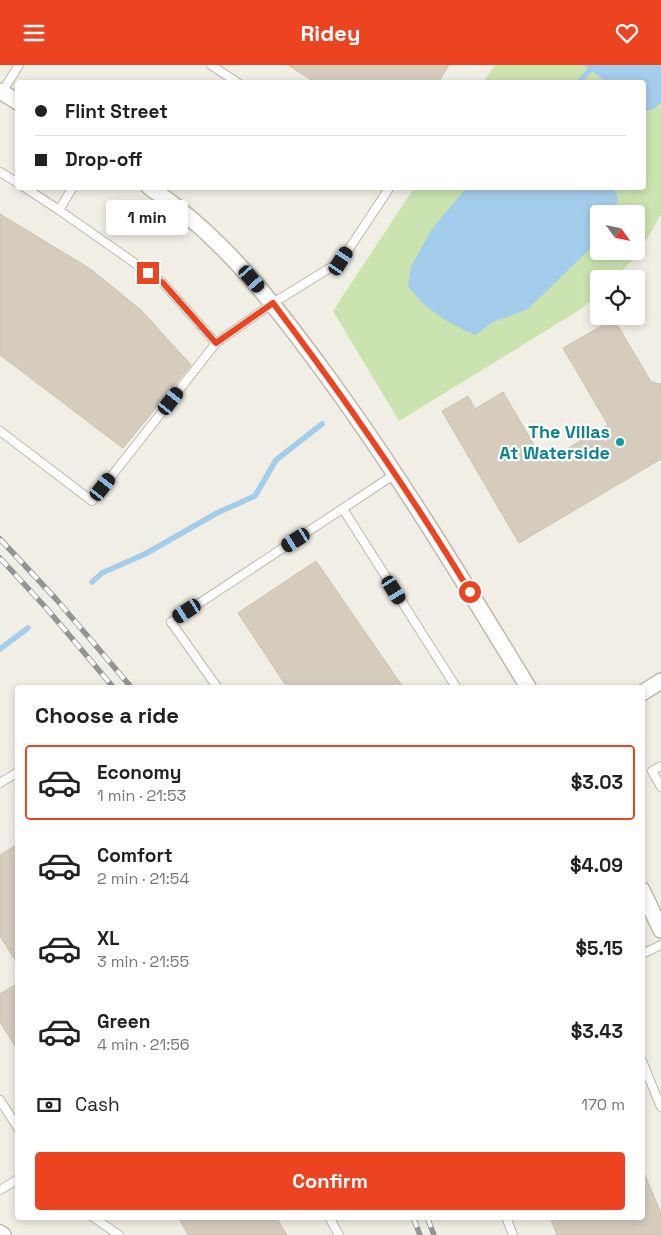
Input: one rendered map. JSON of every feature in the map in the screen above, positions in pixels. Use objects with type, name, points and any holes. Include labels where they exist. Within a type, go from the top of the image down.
[{"type":"street","points":[[1,91],[15,100]]},
{"type":"street","points":[[153,190],[206,232],[241,266],[273,303],[346,401],[395,474],[440,543],[527,685]]},
{"type":"street","points":[[645,691],[661,681]]},
{"type":"street","points":[[645,896],[661,930]]},
{"type":"lane","points":[[1,91],[19,65]]},
{"type":"lane","points":[[211,65],[234,80]]},
{"type":"lane","points":[[0,172],[15,181]]},
{"type":"lane","points":[[29,190],[163,283],[216,343]]},
{"type":"lane","points":[[60,210],[71,190]]},
{"type":"lane","points":[[0,431],[92,501],[216,343],[273,303],[341,261],[388,190]]},
{"type":"lane","points":[[215,685],[171,621],[395,474]]},
{"type":"lane","points":[[343,509],[455,685]]},
{"type":"lane","points":[[661,766],[652,771],[661,787]]},
{"type":"lane","points":[[0,783],[15,774]]},
{"type":"lane","points":[[645,953],[661,945]]},
{"type":"lane","points":[[645,1068],[661,1107]]},
{"type":"lane","points":[[0,1100],[15,1123]]},
{"type":"lane","points":[[0,1190],[15,1181]]},
{"type":"lane","points":[[97,1220],[119,1235]]},
{"type":"lane","points":[[331,1220],[339,1235]]},
{"type":"lane","points":[[507,1220],[513,1235]]},
{"type":"green space","points":[[495,65],[661,65],[661,214],[645,243],[645,205],[590,205],[590,260],[633,260],[622,270],[590,270],[590,300],[581,309],[399,421],[333,311],[413,190],[646,190],[646,80],[484,80]]},
{"type":"water","points":[[584,65],[661,65],[661,102],[654,109],[646,111],[646,80],[603,80]]},
{"type":"water","points":[[464,190],[614,190],[618,197],[617,205],[590,205],[590,248],[527,310],[493,322],[475,335],[438,315],[415,295],[408,286],[411,266],[432,229]]},
{"type":"building","points":[[288,65],[449,65],[440,80],[311,80]]},
{"type":"building","points":[[0,214],[89,268],[141,310],[191,365],[123,448],[0,355]]},
{"type":"building","name":"The Villas At Waterside","points":[[603,325],[618,325],[651,382],[661,384],[661,459],[519,543],[442,411],[468,396],[475,409],[503,392],[544,462],[608,425],[563,348]]},
{"type":"building","points":[[316,561],[402,685],[286,685],[238,613]]},
{"type":"building","points":[[15,846],[15,960],[0,936],[0,855]]},
{"type":"building","points":[[15,985],[15,1046],[0,1022],[0,994]]},
{"type":"building","points":[[645,1175],[661,1213],[661,1235],[557,1235],[551,1220],[645,1220]]},
{"type":"building","points":[[180,1220],[278,1220],[287,1235],[188,1235]]},
{"type":"waterway","points":[[581,80],[590,70]]},
{"type":"waterway","points":[[92,582],[102,573],[145,554],[217,513],[255,496],[276,460],[322,424]]},
{"type":"waterway","points":[[0,649],[28,628]]},
{"type":"railway","points":[[0,539],[56,599],[129,685]]},
{"type":"railway","points":[[0,558],[48,610],[111,685]]},
{"type":"railway","points":[[414,1220],[420,1235]]},
{"type":"railway","points":[[428,1220],[434,1235]]},
{"type":"place","name":"The Villas At Waterside","points":[[620,442]]},
{"type":"route","points":[[148,273],[163,283],[216,343],[273,303],[346,401],[440,543],[470,592]]}]
